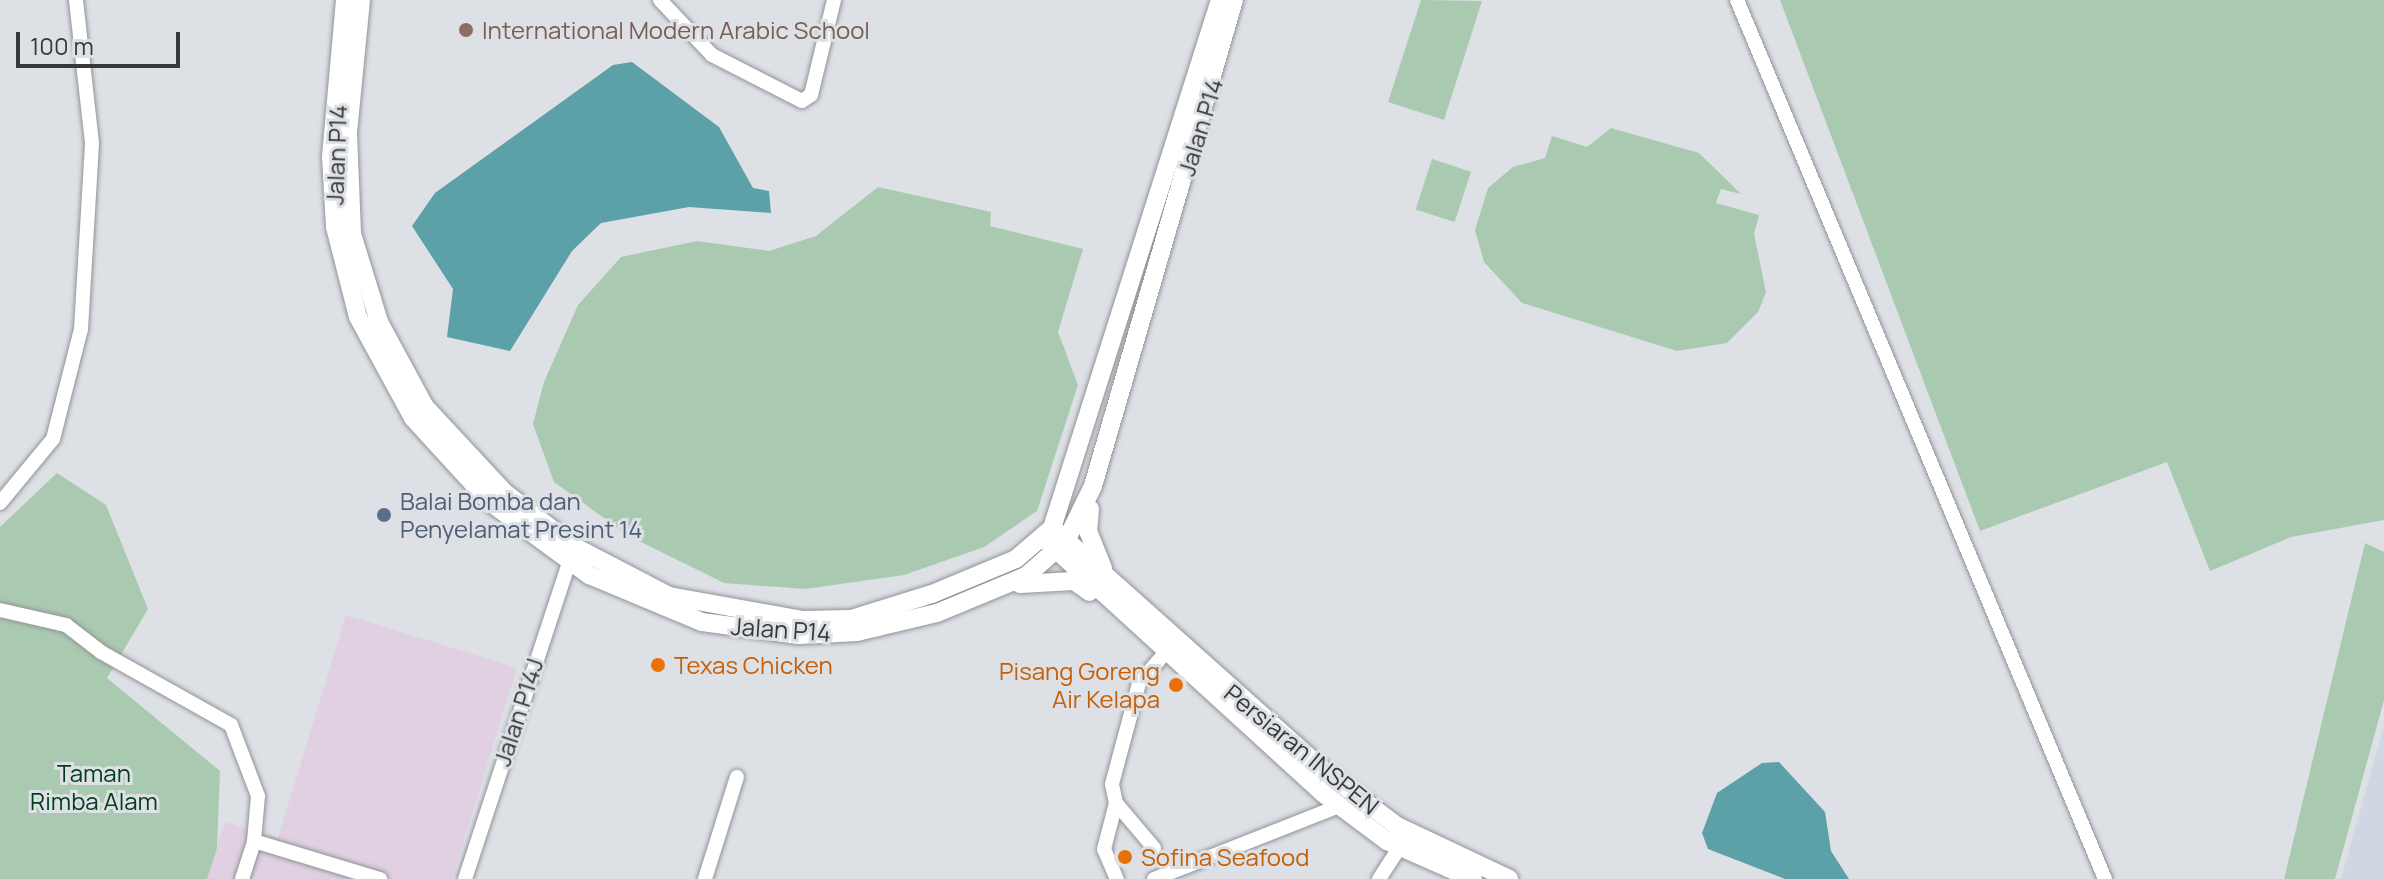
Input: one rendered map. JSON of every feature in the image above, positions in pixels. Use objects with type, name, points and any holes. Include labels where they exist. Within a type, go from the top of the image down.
[{"type":"main road","name":"Jalan P14","points":[[345,0],[330,193],[358,317],[434,445],[490,502],[662,610],[753,632],[857,632],[983,595],[1026,576],[1055,539],[1093,486],[1234,0]]},
{"type":"main road","name":"Jalan P14","points":[[361,0],[347,194],[379,322],[448,435],[570,554],[669,596],[802,620],[851,619],[932,594],[1055,539],[1220,0]]},
{"type":"main road","points":[[1093,486],[1088,531],[1114,598]]},
{"type":"main road","points":[[1055,539],[1114,598]]},
{"type":"main road","points":[[983,595],[1055,579],[1074,581],[1114,598]]},
{"type":"main road","name":"Persiaran INSPEN","points":[[1114,598],[1164,654],[1339,806],[1400,847],[1473,879]]},
{"type":"main road","name":"Persiaran INSPEN","points":[[1114,598],[1397,826],[1509,879]]},
{"type":"street","points":[[0,503],[53,439],[81,329],[92,143],[76,0]]},
{"type":"street","points":[[660,0],[712,55],[802,101],[811,95],[834,0]]},
{"type":"street","points":[[1737,0],[2105,879]]},
{"type":"street","name":"Jalan P14J","points":[[465,879],[570,554]]},
{"type":"street","points":[[0,610],[66,625],[101,652],[231,725],[258,796],[254,841],[242,879]]},
{"type":"street","points":[[1117,879],[1104,849],[1116,803],[1112,784],[1134,695],[1164,654]]},
{"type":"street","points":[[705,879],[737,777]]},
{"type":"street","points":[[1116,803],[1154,848]]},
{"type":"street","points":[[1154,879],[1339,806]]},
{"type":"street","points":[[254,841],[380,879]]},
{"type":"street","points":[[1379,879],[1400,847]]},
{"type":"shaded area","points":[[346,615],[517,668],[452,879],[207,879],[225,822],[278,838]]},
{"type":"shaded area","points":[[2384,726],[2384,879],[2341,879]]},
{"type":"green space","points":[[1421,0],[1482,1],[1444,120],[1388,102]]},
{"type":"green space","points":[[1780,0],[2384,0],[2384,520],[2291,537],[2210,571],[2167,462],[1980,531]]},
{"type":"green space","points":[[1611,128],[1699,153],[1741,194],[1721,189],[1716,203],[1759,215],[1754,234],[1766,292],[1758,312],[1727,343],[1677,351],[1522,303],[1484,262],[1475,230],[1488,188],[1513,167],[1545,158],[1552,136],[1587,147]]},
{"type":"green space","points":[[1432,159],[1471,172],[1455,222],[1416,209]]},
{"type":"green space","points":[[878,187],[991,212],[990,226],[1083,249],[1058,332],[1078,385],[1037,511],[984,547],[904,575],[805,589],[724,583],[629,536],[554,482],[533,424],[544,382],[578,305],[621,257],[697,241],[769,251],[816,236]]},
{"type":"green space","name":"Taman Rimba Alam","points":[[57,473],[106,505],[148,609],[107,678],[220,771],[217,848],[207,879],[0,879],[0,527]]},
{"type":"green space","points":[[2365,543],[2384,552],[2384,700],[2335,879],[2284,879]]},
{"type":"water","points":[[632,62],[719,127],[753,188],[769,191],[771,213],[689,207],[601,223],[572,251],[510,351],[447,337],[453,289],[412,226],[435,193],[613,65]]},
{"type":"water","points":[[1779,762],[1825,812],[1831,851],[1849,879],[1785,879],[1708,849],[1702,833],[1717,793],[1762,763]]},
{"type":"place","name":"International Modern Arabic School","points":[[466,30]]},
{"type":"place","name":"Balai Bomba dan Penyelamat Presint 14","points":[[384,515]]},
{"type":"place","name":"Texas Chicken","points":[[658,665]]},
{"type":"place","name":"Pisang Goreng Air Kelapa","points":[[1176,685]]},
{"type":"place","name":"Sofina Seafood","points":[[1125,857]]}]
